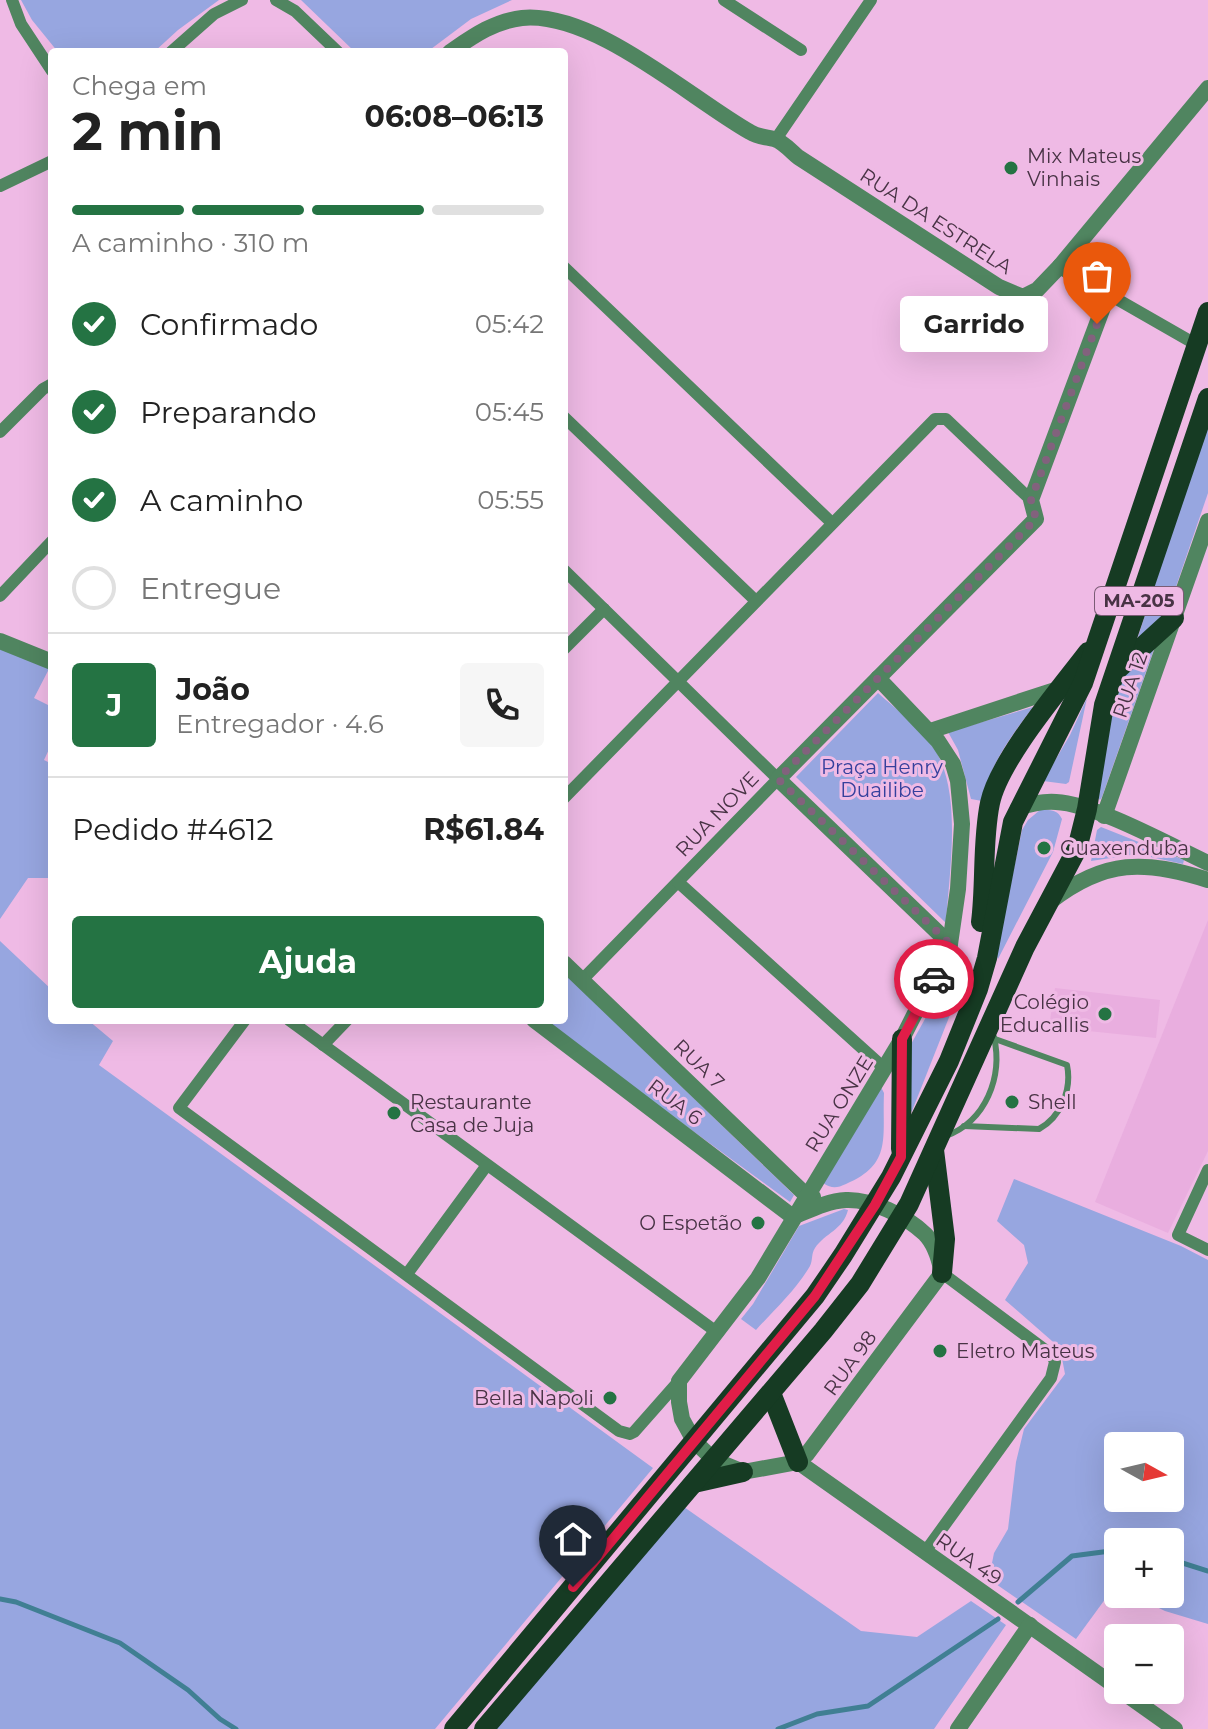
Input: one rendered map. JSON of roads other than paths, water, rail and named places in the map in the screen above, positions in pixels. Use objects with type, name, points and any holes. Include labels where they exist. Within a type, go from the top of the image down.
[{"type":"main road","name":"MA-205","points":[[454,1729],[815,1296],[875,1205],[901,1157],[949,1061],[983,974],[1009,836],[1018,808],[1083,683],[1208,312]]},
{"type":"main road","name":"MA-205","points":[[484,1729],[860,1284],[901,1218],[993,1032],[1047,905],[1096,812],[1100,717],[1208,398]]},
{"type":"main road","points":[[1115,672],[1174,618]]},
{"type":"main road","points":[[949,1061],[977,947],[986,869],[987,823],[994,791],[1009,761],[1100,636]]},
{"type":"main road","points":[[901,1157],[902,1039]]},
{"type":"main road","points":[[937,1144],[944,1229],[942,1273]]},
{"type":"main road","points":[[771,1393],[798,1462]]},
{"type":"main road","points":[[694,1483],[743,1472]]},
{"type":"street","points":[[12,0],[21,24],[48,65]]},
{"type":"street","points":[[180,48],[214,14],[242,0]]},
{"type":"street","points":[[276,0],[295,11],[334,48]]},
{"type":"street","points":[[724,0],[801,50]]},
{"type":"street","points":[[742,12],[750,0]]},
{"type":"street","points":[[776,139],[871,0]]},
{"type":"street","name":"RUA DA ESTRELA","points":[[456,48],[473,36],[506,21],[523,18],[562,23],[632,55],[752,134],[776,139],[798,157],[999,287],[1023,297],[1031,295],[1060,266],[1208,88]]},
{"type":"street","points":[[0,186],[48,163]]},
{"type":"street","points":[[1060,266],[1197,345]]},
{"type":"street","points":[[568,271],[832,523]]},
{"type":"street","name":"RUA NOVE","points":[[582,980],[1036,519],[1031,500],[1108,294]]},
{"type":"street","points":[[0,432],[48,386]]},
{"type":"street","points":[[568,794],[938,417],[946,419],[1031,500]]},
{"type":"street","points":[[568,421],[756,601]]},
{"type":"street","name":"RUA 12","points":[[1096,812],[1174,618],[1208,521]]},
{"type":"street","points":[[0,596],[48,545]]},
{"type":"street","points":[[568,574],[950,944]]},
{"type":"street","points":[[568,645],[604,609]]},
{"type":"street","points":[[0,641],[48,660]]},
{"type":"street","name":"RUA ONZE","points":[[407,1274],[619,1431],[630,1434],[718,1333],[758,1278],[902,1039],[950,944],[958,889],[961,801],[953,764],[930,731],[878,678]]},
{"type":"street","points":[[930,731],[1061,688]]},
{"type":"street","points":[[1018,808],[1040,802],[1058,802],[1096,812],[1208,863]]},
{"type":"street","points":[[1047,905],[1078,882],[1115,868],[1141,867],[1208,880]]},
{"type":"street","points":[[678,882],[884,1068]]},
{"type":"street","name":"RUA 7","points":[[568,967],[806,1195]]},
{"type":"street","points":[[242,1024],[179,1108],[407,1274],[487,1165]]},
{"type":"street","points":[[294,1024],[718,1333]]},
{"type":"street","points":[[323,1045],[343,1024]]},
{"type":"street","name":"RUA 6","points":[[539,1024],[793,1217]]},
{"type":"street","points":[[1208,1170],[1178,1235],[1208,1250]]},
{"type":"street","points":[[806,1195],[828,1203]]},
{"type":"street","points":[[793,1217],[828,1203],[849,1200],[875,1205],[901,1218],[931,1241],[942,1273],[1052,1355],[1055,1362],[1051,1378],[925,1552]]},
{"type":"street","name":"RUA 98","points":[[798,1462],[815,1445],[942,1273]]},
{"type":"street","points":[[679,1381],[679,1411],[694,1441],[714,1460],[743,1472],[798,1462]]},
{"type":"street","name":"RUA 49","points":[[798,1462],[1104,1678]]},
{"type":"street","points":[[958,1729],[1030,1625]]},
{"type":"street","name":"RUA 49","points":[[1140,1704],[1175,1729]]},
{"type":"lane","points":[[964,1126],[1039,1129],[1054,1118],[1064,1100],[1067,1065],[993,1032]]},
{"type":"lane","points":[[937,1144],[964,1126],[983,1106],[995,1081],[997,1053],[993,1032]]},
{"type":"waterway","points":[[1018,1602],[1072,1556],[1104,1552]]},
{"type":"waterway","points":[[1184,1563],[1208,1571]]},
{"type":"waterway","points":[[0,1599],[16,1602],[120,1643],[188,1690],[236,1729]]},
{"type":"waterway","points":[[778,1729],[817,1714],[868,1706],[998,1619]]},
{"type":"place","name":"Mix Mateus Vinhais","points":[[1011,168]]},
{"type":"place","name":"Garrido","points":[[1097,324]]},
{"type":"place","name":"Guaxenduba","points":[[1044,848]]},
{"type":"place","name":"Colégio Educallis","points":[[1105,1014]]},
{"type":"place","name":"Shell","points":[[1012,1102]]},
{"type":"place","name":"Restaurante Casa de Juja","points":[[394,1113]]},
{"type":"place","name":"O Espetão","points":[[758,1223]]},
{"type":"place","name":"Eletro Mateus","points":[[940,1351]]},
{"type":"place","name":"Bella Napoli","points":[[610,1398]]},
{"type":"park label","name":"Praça Henry Duailibe","points":[[882,778]]}]
